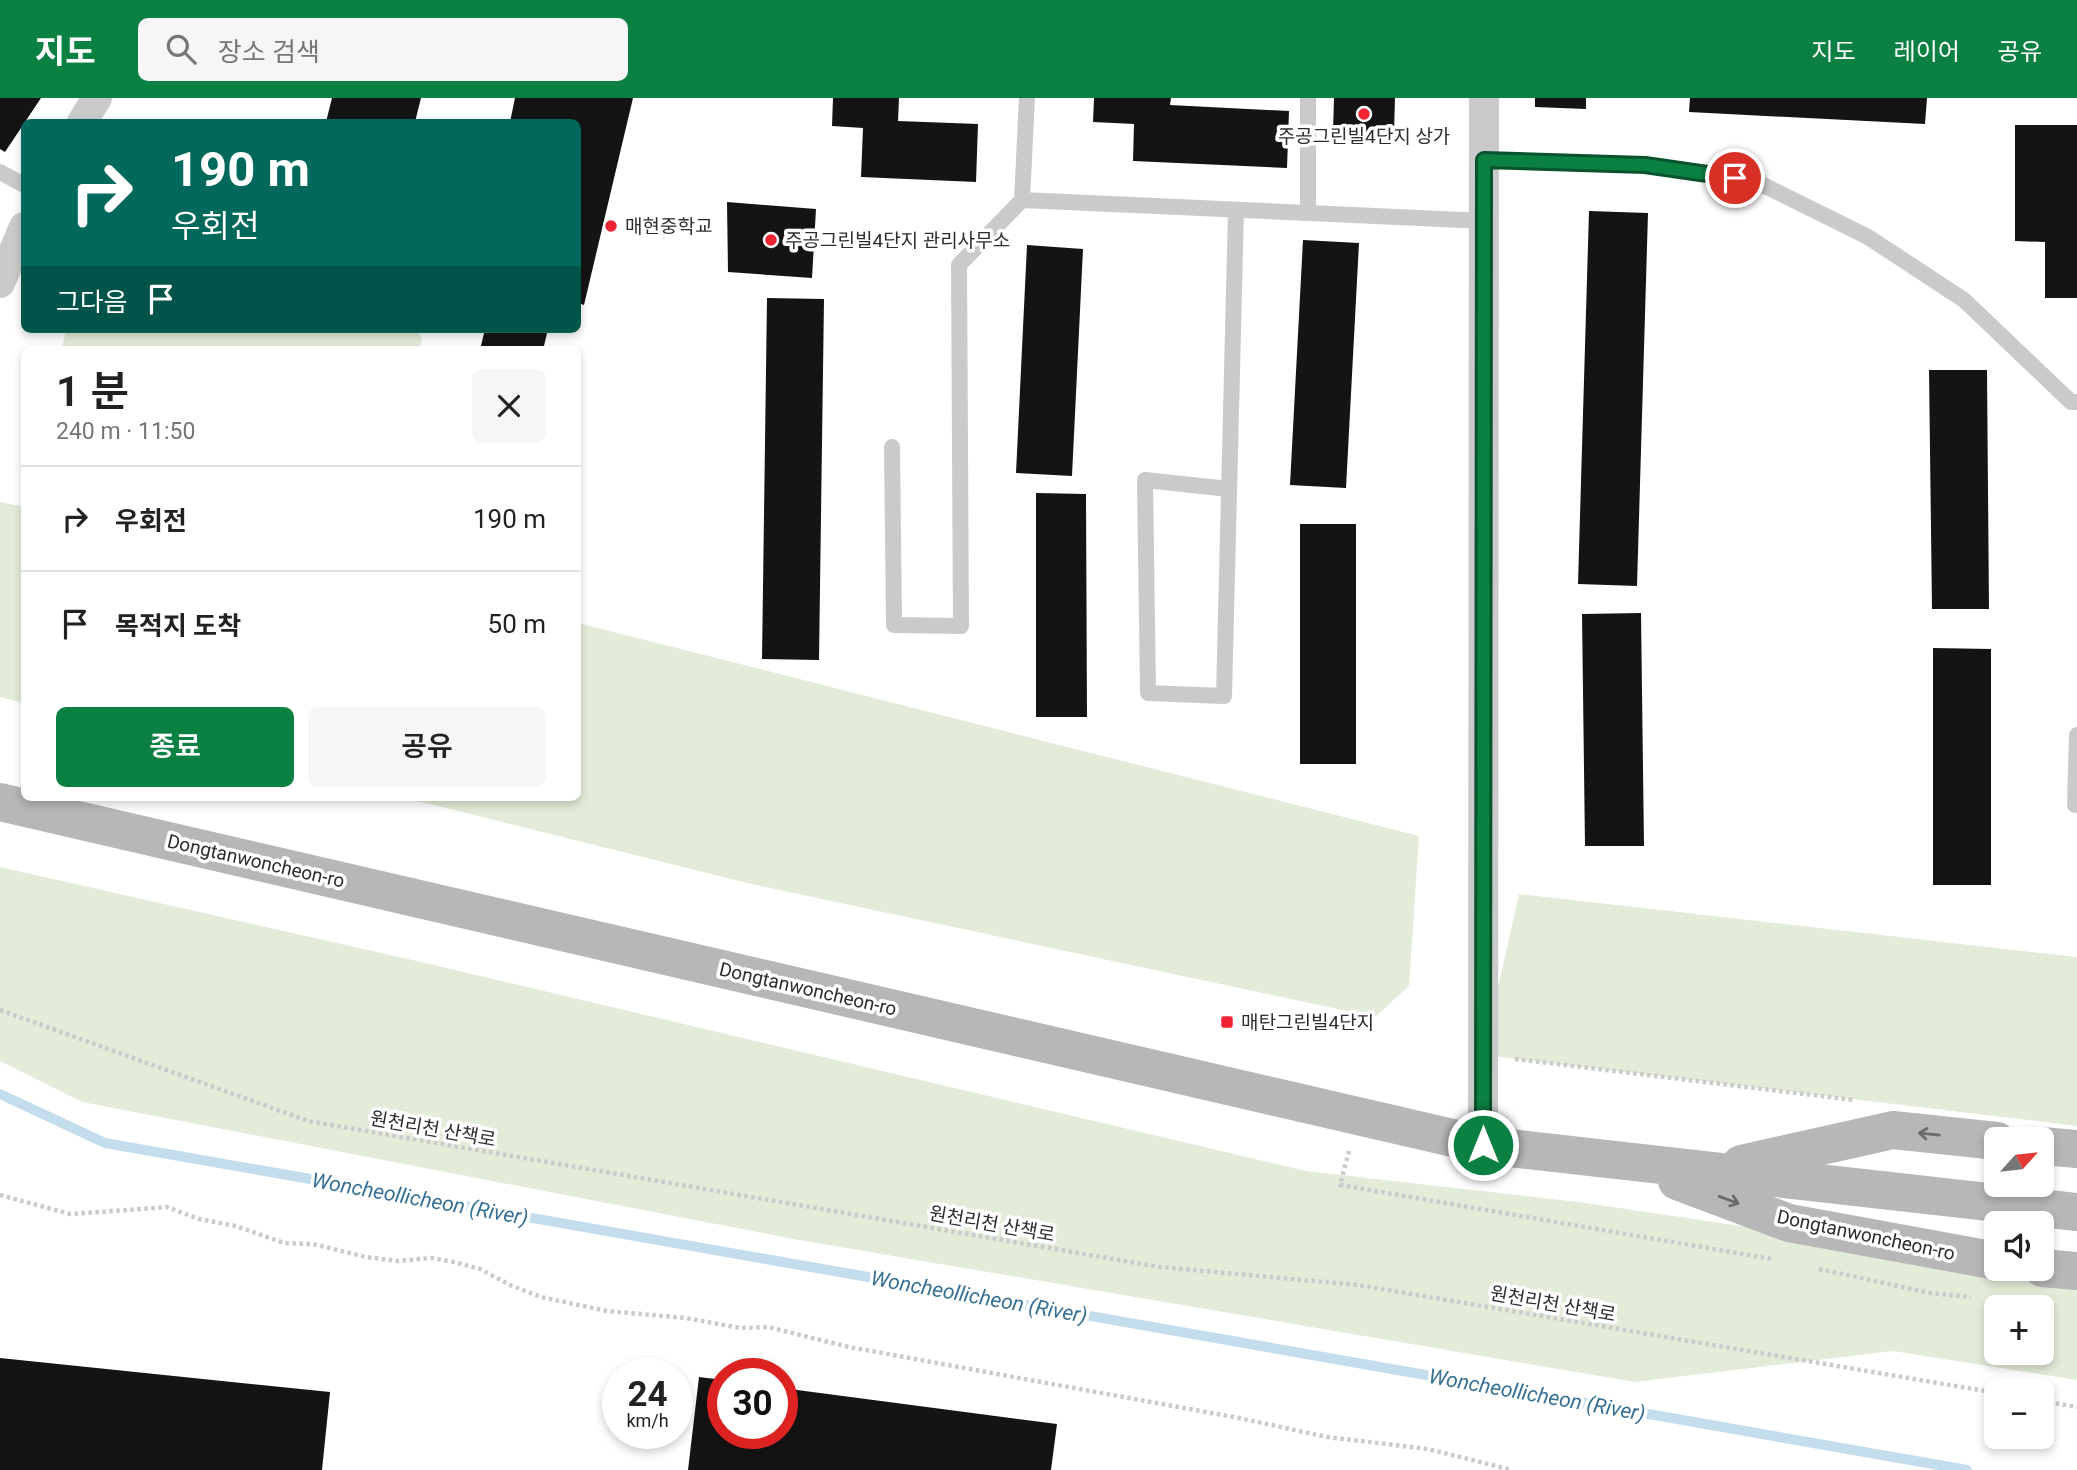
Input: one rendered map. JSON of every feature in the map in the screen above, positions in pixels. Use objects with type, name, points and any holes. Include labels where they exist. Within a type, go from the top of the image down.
[{"type":"main road","name":"Dongtanwoncheon-ro","points":[[0,802],[1483,1145],[2077,1212]]},
{"type":"main road","name":"Dongtanwoncheon-ro","points":[[1711,1170],[1894,1130],[1984,1140]]},
{"type":"main road","points":[[2054,1147],[2077,1149]]},
{"type":"main road","name":"Dongtanwoncheon-ro","points":[[1619,1160],[1789,1223],[1984,1259]]},
{"type":"main road","points":[[2040,1285],[2077,1272]]},
{"type":"street","points":[[84,119],[97,98]]},
{"type":"street","points":[[1483,1145],[1485,98]]},
{"type":"street","points":[[0,283],[21,234]]},
{"type":"lane","points":[[892,447],[894,625],[961,626],[959,265],[1023,200],[1027,98]]},
{"type":"lane","points":[[1308,98],[1308,214]]},
{"type":"lane","points":[[1484,160],[1645,165],[1757,182],[1868,237],[1964,300],[2071,402],[2077,402]]},
{"type":"lane","points":[[0,172],[21,183]]},
{"type":"lane","points":[[1023,200],[1485,222]]},
{"type":"lane","points":[[1229,489],[1145,480],[1148,693],[1224,696],[1236,210]]},
{"type":"lane","points":[[2077,734],[2077,805]]},
{"type":"path","name":"원천리천 산책로","points":[[0,1010],[308,1122],[1160,1267],[1358,1284],[1984,1391]]},
{"type":"path","points":[[1483,1055],[1856,1100]]},
{"type":"path","points":[[1359,1116],[1340,1185],[1774,1259]]},
{"type":"path","points":[[0,1195],[70,1214],[167,1207],[199,1219],[236,1226],[284,1243],[313,1244],[366,1257],[398,1261],[432,1258],[454,1262],[480,1269],[541,1297],[607,1311],[686,1318],[740,1328],[768,1327],[849,1347],[1239,1418],[1327,1437],[1428,1449],[1512,1470]]},
{"type":"path","points":[[1813,1268],[1930,1293],[1984,1297]]},
{"type":"path","points":[[2009,1295],[2040,1285]]},
{"type":"path","points":[[2054,1403],[2077,1407]]},
{"type":"green space","points":[[66,333],[418,333],[422,338],[420,346],[62,346]]},
{"type":"green space","points":[[0,502],[21,506],[21,702],[0,697]]},
{"type":"green space","points":[[581,624],[1419,836],[1409,986],[1375,1017],[747,883],[418,801],[581,801]]},
{"type":"green space","points":[[0,867],[430,964],[1306,1171],[1579,1202],[1984,1262],[1984,1281],[2054,1281],[2054,1273],[2077,1276],[2077,1380],[1893,1351],[1635,1382],[799,1240],[82,1102],[0,1061]]},
{"type":"green space","points":[[1519,894],[2077,957],[2077,1126],[1483,1055]]},
{"type":"building","points":[[0,98],[41,98],[27,119],[21,119],[21,128],[5,152],[0,149]]},
{"type":"building","points":[[332,98],[421,98],[416,119],[327,119]]},
{"type":"building","points":[[515,98],[633,98],[584,305],[581,304],[581,119],[511,119]]},
{"type":"building","points":[[833,98],[899,98],[898,121],[978,124],[976,182],[861,177],[863,128],[832,126]]},
{"type":"building","points":[[1094,98],[1171,98],[1170,105],[1289,111],[1287,168],[1133,161],[1134,124],[1093,122]]},
{"type":"building","name":"주공그린빌4단지 상가","points":[[1334,98],[1395,98],[1394,133],[1333,131]]},
{"type":"building","points":[[1535,98],[1586,98],[1586,109],[1535,107]]},
{"type":"building","points":[[1690,98],[1927,98],[1925,124],[1689,112]]},
{"type":"building","points":[[2015,125],[2077,125],[2077,298],[2045,298],[2045,242],[2015,241]]},
{"type":"building","name":"주공그린빌4단지 관리사무소","points":[[727,202],[816,209],[812,278],[728,272]]},
{"type":"building","points":[[1589,211],[1648,213],[1637,586],[1578,584]]},
{"type":"building","points":[[1303,240],[1359,243],[1346,488],[1290,485]]},
{"type":"building","points":[[1027,245],[1083,249],[1072,476],[1016,473]]},
{"type":"building","points":[[767,298],[824,299],[819,660],[762,659]]},
{"type":"building","points":[[484,333],[547,333],[544,346],[481,346]]},
{"type":"building","points":[[1929,370],[1987,370],[1989,609],[1932,609]]},
{"type":"building","points":[[1036,493],[1086,494],[1087,717],[1036,717]]},
{"type":"building","points":[[1300,524],[1356,524],[1356,764],[1300,764]]},
{"type":"building","points":[[1641,613],[1644,846],[1585,846],[1582,614]]},
{"type":"building","points":[[1933,648],[1991,649],[1991,885],[1933,885]]},
{"type":"building","points":[[0,1358],[330,1392],[322,1470],[0,1470]]},
{"type":"building","points":[[699,1377],[707,1378],[707,1449],[798,1449],[798,1390],[1057,1424],[1051,1470],[688,1470],[690,1449],[693,1449]]},
{"type":"waterway","name":"Woncheollicheon (River)","points":[[0,1094],[105,1143],[1967,1470]]},
{"type":"place","name":"주공그린빌4단지 상가","points":[[1364,114]]},
{"type":"place","name":"매현중학교","points":[[611,226]]},
{"type":"place","name":"주공그린빌4단지 관리사무소","points":[[771,240]]},
{"type":"place","name":"매탄그린빌4단지","points":[[1227,1022]]},
{"type":"route","points":[[1483,1145],[1484,160],[1645,165],[1735,178]]}]
